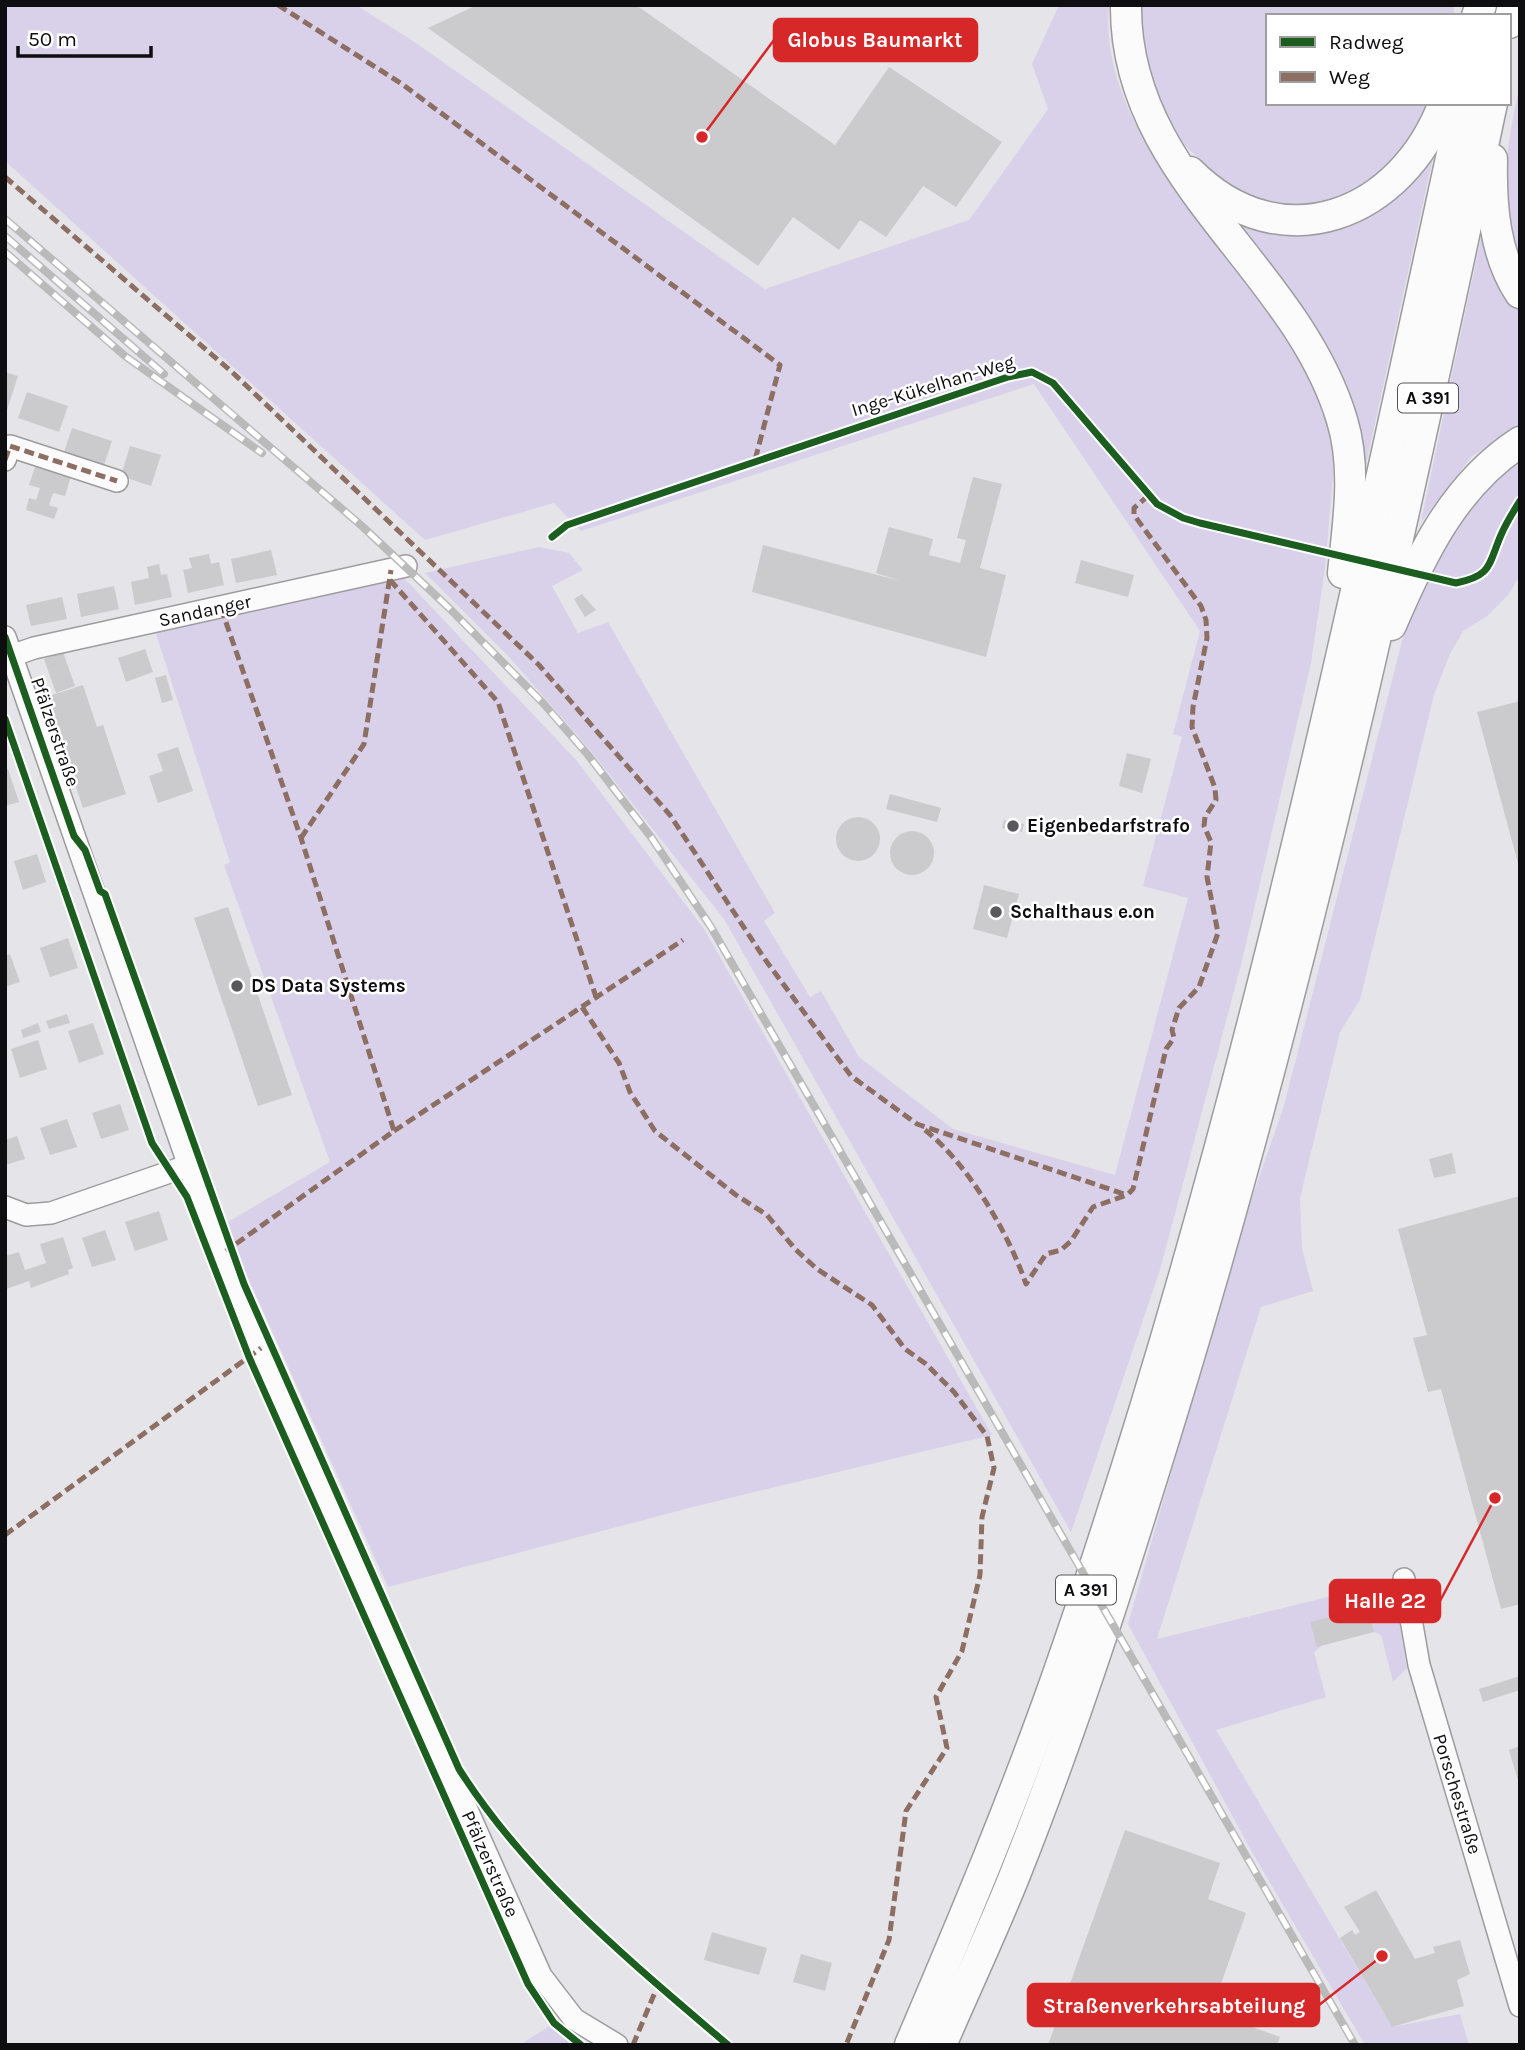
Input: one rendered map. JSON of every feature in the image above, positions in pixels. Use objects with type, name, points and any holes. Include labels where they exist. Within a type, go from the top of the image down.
[{"type":"highway","points":[[1126,5],[1128,49],[1146,111],[1201,203],[1298,325],[1326,379],[1343,422],[1349,462],[1348,690]]},
{"type":"highway","points":[[1160,135],[1195,176],[1239,207],[1279,219],[1320,219],[1360,206],[1394,183],[1425,144],[1443,105]]},
{"type":"highway","name":"A 391","points":[[941,2045],[1018,1865],[1088,1677],[1155,1469],[1249,1148],[1296,970],[1463,105]]},
{"type":"highway","points":[[1492,105],[1495,223],[1505,267],[1520,293]]},
{"type":"highway","name":"A 391","points":[[910,2045],[982,1878],[1038,1727],[1128,1462],[1184,1275],[1266,969],[1348,690],[1492,105]]},
{"type":"highway","points":[[1348,690],[1446,514],[1478,475],[1520,442]]},
{"type":"street","points":[[7,448],[117,481]]},
{"type":"street","name":"Sandanger","points":[[7,650],[406,566]]},
{"type":"street","name":"Pfälzerstraße","points":[[7,650],[187,1166],[239,1301],[541,1976],[574,2019],[617,2045]]},
{"type":"street","points":[[5,1207],[26,1215],[51,1213],[187,1166]]},
{"type":"street","name":"Porschestraße","points":[[1405,1579],[1419,1665],[1520,2006]]},
{"type":"shaded area","points":[[5,5],[356,5],[416,43],[765,289],[969,220],[1048,109],[1032,64],[1059,5],[1109,5],[1111,54],[1126,103],[1149,149],[1178,189],[1162,195],[1179,189],[1297,337],[1337,430],[1325,568],[1311,663],[1242,961],[1160,1270],[1071,1532],[724,919],[590,750],[510,658],[425,573],[539,547],[569,553],[583,570],[552,586],[578,633],[608,622],[775,913],[764,921],[810,997],[821,991],[859,1057],[953,1129],[1115,1175],[1188,898],[1143,886],[1182,737],[1173,734],[1200,631],[1034,384],[581,531],[554,503],[425,540],[5,161]]},
{"type":"shaded area","points":[[1141,5],[1455,5],[1453,14],[1266,14],[1266,105],[1431,105],[1399,159],[1373,185],[1331,201],[1298,206],[1267,205],[1239,193],[1182,144],[1158,104],[1143,38]]},
{"type":"shaded area","points":[[1520,85],[1520,259],[1508,216],[1506,172]]},
{"type":"shaded area","points":[[1436,144],[1365,469],[1357,427],[1221,206],[1323,225]]},
{"type":"shaded area","points":[[1486,236],[1495,273],[1520,311],[1520,426],[1472,456],[1421,522],[1481,238]]},
{"type":"shaded area","points":[[1520,456],[1520,575],[1509,594],[1487,616],[1463,631],[1449,656],[1434,695],[1360,1000],[1340,1032],[1300,1198],[1302,1248],[1313,1291],[1261,1307],[1157,1639],[1393,1581],[1407,1668],[1393,1682],[1381,1635],[1374,1632],[1368,1607],[1314,1652],[1326,1697],[1216,1730],[1392,2027],[1460,2014],[1469,2045],[1365,2045],[1252,1852],[1128,1624],[1240,1232],[1284,1106],[1406,625],[1447,530],[1492,475]]},
{"type":"shaded area","points":[[404,578],[577,761],[704,929],[992,1435],[697,1506],[388,1587],[238,1256],[226,1223],[330,1162],[224,865],[230,862],[155,631]]},
{"type":"shaded area","points":[[551,2025],[578,2045],[520,2045]]},
{"type":"building","points":[[477,5],[636,5],[835,145],[889,67],[1002,142],[956,207],[923,186],[886,237],[860,220],[839,250],[793,217],[758,266],[428,28]]},
{"type":"building","points":[[5,372],[18,376],[6,413],[5,413]]},
{"type":"building","points":[[27,392],[68,406],[59,432],[18,418]]},
{"type":"building","points":[[72,428],[112,441],[104,465],[64,452]]},
{"type":"building","points":[[130,446],[161,455],[151,486],[121,476]]},
{"type":"building","points":[[36,464],[71,476],[65,496],[53,493],[49,505],[58,508],[54,519],[26,510],[29,498],[36,500],[40,488],[29,485]]},
{"type":"building","points":[[973,477],[1002,484],[980,568],[1006,575],[986,657],[752,592],[763,545],[901,581],[876,573],[889,527],[933,539],[929,555],[960,563],[966,540],[957,538]]},
{"type":"building","points":[[271,550],[277,575],[236,583],[231,559]]},
{"type":"building","points":[[209,554],[211,564],[219,562],[224,585],[188,593],[183,570],[192,568],[189,558]]},
{"type":"building","points":[[1081,560],[1134,575],[1128,597],[1075,583]]},
{"type":"building","points":[[159,564],[161,575],[167,574],[172,597],[135,605],[131,582],[149,578],[147,567]]},
{"type":"building","points":[[114,586],[119,609],[81,617],[77,594]]},
{"type":"building","points":[[582,594],[596,610],[585,617],[574,599]]},
{"type":"building","points":[[62,597],[67,619],[31,626],[26,605]]},
{"type":"building","points":[[145,649],[153,672],[126,682],[118,658]]},
{"type":"building","points":[[63,652],[75,686],[56,693],[44,659]]},
{"type":"building","points":[[166,675],[173,700],[162,703],[155,678]]},
{"type":"building","points":[[83,685],[97,727],[103,725],[126,794],[83,808],[46,697]]},
{"type":"building","points":[[1520,701],[1520,867],[1519,867],[1477,712]]},
{"type":"building","points":[[178,747],[193,791],[158,803],[149,776],[163,771],[157,754]]},
{"type":"building","points":[[1127,753],[1151,759],[1142,793],[1119,786]]},
{"type":"building","points":[[8,769],[19,802],[5,806],[5,770]]},
{"type":"building","points":[[890,794],[941,808],[937,822],[886,809]]},
{"type":"building","points":[[858,817],[873,824],[880,839],[873,854],[858,861],[843,854],[836,839],[843,824]]},
{"type":"building","name":"Eigenbedarfstrafo","points":[[1004,820],[1024,824],[1022,832],[1002,828]]},
{"type":"building","points":[[912,831],[927,838],[934,853],[927,868],[912,875],[897,868],[890,853],[897,838]]},
{"type":"building","points":[[37,854],[46,882],[23,890],[14,861]]},
{"type":"building","name":"Schalthaus e.on","points":[[984,885],[1019,894],[1007,938],[973,929]]},
{"type":"building","points":[[228,907],[292,1095],[258,1106],[194,918]]},
{"type":"building","points":[[68,938],[78,968],[50,977],[40,948]]},
{"type":"building","points":[[10,954],[20,982],[5,987],[5,956]]},
{"type":"building","points":[[67,1014],[70,1023],[49,1029],[46,1021]]},
{"type":"building","points":[[38,1023],[41,1032],[23,1038],[21,1030]]},
{"type":"building","points":[[93,1023],[104,1054],[79,1063],[68,1031]]},
{"type":"building","points":[[38,1040],[47,1069],[20,1078],[11,1049]]},
{"type":"building","points":[[120,1104],[129,1130],[101,1139],[92,1113]]},
{"type":"building","points":[[67,1119],[77,1147],[50,1155],[40,1128]]},
{"type":"building","points":[[17,1136],[25,1159],[5,1165],[5,1140]]},
{"type":"building","points":[[1452,1153],[1456,1173],[1434,1178],[1429,1159]]},
{"type":"building","points":[[1520,1196],[1520,1604],[1501,1609],[1441,1389],[1428,1392],[1413,1338],[1427,1335],[1398,1229]]},
{"type":"building","points":[[159,1211],[168,1240],[135,1251],[125,1222]]},
{"type":"building","points":[[105,1230],[116,1260],[92,1267],[82,1238]]},
{"type":"building","points":[[63,1237],[73,1268],[68,1270],[69,1274],[31,1288],[29,1281],[6,1289],[5,1256],[19,1252],[25,1270],[46,1263],[40,1244]]},
{"type":"building","points":[[1368,1607],[1374,1632],[1317,1647],[1310,1622]]},
{"type":"building","points":[[1520,1676],[1520,1690],[1483,1702],[1479,1689]]},
{"type":"building","points":[[1520,1746],[1520,1784],[1519,1784],[1509,1750]]},
{"type":"building","points":[[1125,1830],[1220,1863],[1208,1899],[1246,1913],[1211,2012],[1280,2037],[1277,2045],[1048,2045]]},
{"type":"building","points":[[1376,1890],[1415,1959],[1435,1953],[1433,1947],[1460,1940],[1470,1974],[1457,1980],[1464,2006],[1392,2027],[1340,1938],[1352,1930],[1355,1935],[1360,1932],[1344,1907]]},
{"type":"building","points":[[712,1932],[767,1948],[759,1975],[704,1960]]},
{"type":"building","points":[[801,1954],[832,1963],[825,1991],[793,1982]]},
{"type":"railway","points":[[5,219],[363,527],[449,608],[543,703],[588,755],[651,837],[711,927],[1355,2045]]},
{"type":"railway","points":[[5,236],[164,374]]},
{"type":"railway","points":[[5,252],[125,356],[262,453]]},
{"type":"marked path","points":[[278,5],[402,84],[780,365],[755,460]]},
{"type":"marked path","points":[[5,177],[232,372],[539,665],[670,815],[764,958],[851,1076],[917,1124],[1127,1195]]},
{"type":"marked path","points":[[5,460],[10,446],[117,481]]},
{"type":"marked path","points":[[925,1130],[956,1161],[985,1200],[1009,1243],[1026,1284],[1046,1254],[1061,1250],[1071,1241],[1093,1207],[1127,1195],[1133,1189],[1166,1049],[1174,1038],[1172,1030],[1179,1008],[1199,987],[1218,933],[1207,877],[1211,842],[1204,826],[1205,817],[1216,800],[1215,788],[1192,727],[1193,707],[1207,638],[1206,620],[1201,606],[1134,515],[1134,508],[1149,495]]},
{"type":"marked path","points":[[301,838],[364,744],[391,570]]},
{"type":"marked path","points":[[390,580],[498,702],[596,997]]},
{"type":"marked path","points":[[221,608],[301,838],[394,1131],[226,1251]]},
{"type":"marked path","points":[[394,1131],[683,940]]},
{"type":"marked path","points":[[582,1007],[619,1063],[630,1092],[655,1131],[736,1195],[767,1215],[795,1249],[817,1269],[872,1305],[905,1349],[926,1364],[954,1392],[987,1436],[994,1468],[982,1517],[980,1575],[962,1651],[936,1697],[947,1748],[906,1811],[889,1940],[846,2045]]},
{"type":"marked path","points":[[5,1535],[261,1348]]},
{"type":"marked path","points":[[633,2045],[658,1985]]},
{"type":"cycle path","name":"Inge-Kükelhan-Weg","points":[[552,537],[567,525],[1008,377],[1032,372],[1053,383],[1157,504],[1183,518],[1200,523],[1456,583],[1476,577],[1487,568],[1505,526],[1520,501]]},
{"type":"cycle path","points":[[5,637],[74,836],[85,850],[100,891],[105,894],[244,1284],[459,1769],[487,1809],[549,1883],[618,1950],[728,2045]]},
{"type":"cycle path","points":[[5,719],[152,1143],[187,1197],[249,1357],[528,1984],[554,2023],[581,2045]]},
{"type":"place","name":"Globus Baumarkt","points":[[702,137]]},
{"type":"place","name":"Eigenbedarfstrafo","points":[[1013,826]]},
{"type":"place","name":"Schalthaus e.on","points":[[996,912]]},
{"type":"place","name":"DS Data Systems","points":[[237,986]]},
{"type":"place","name":"Halle 22","points":[[1495,1498]]},
{"type":"place","name":"Straßenverkehrsabteilung","points":[[1382,1956]]}]
